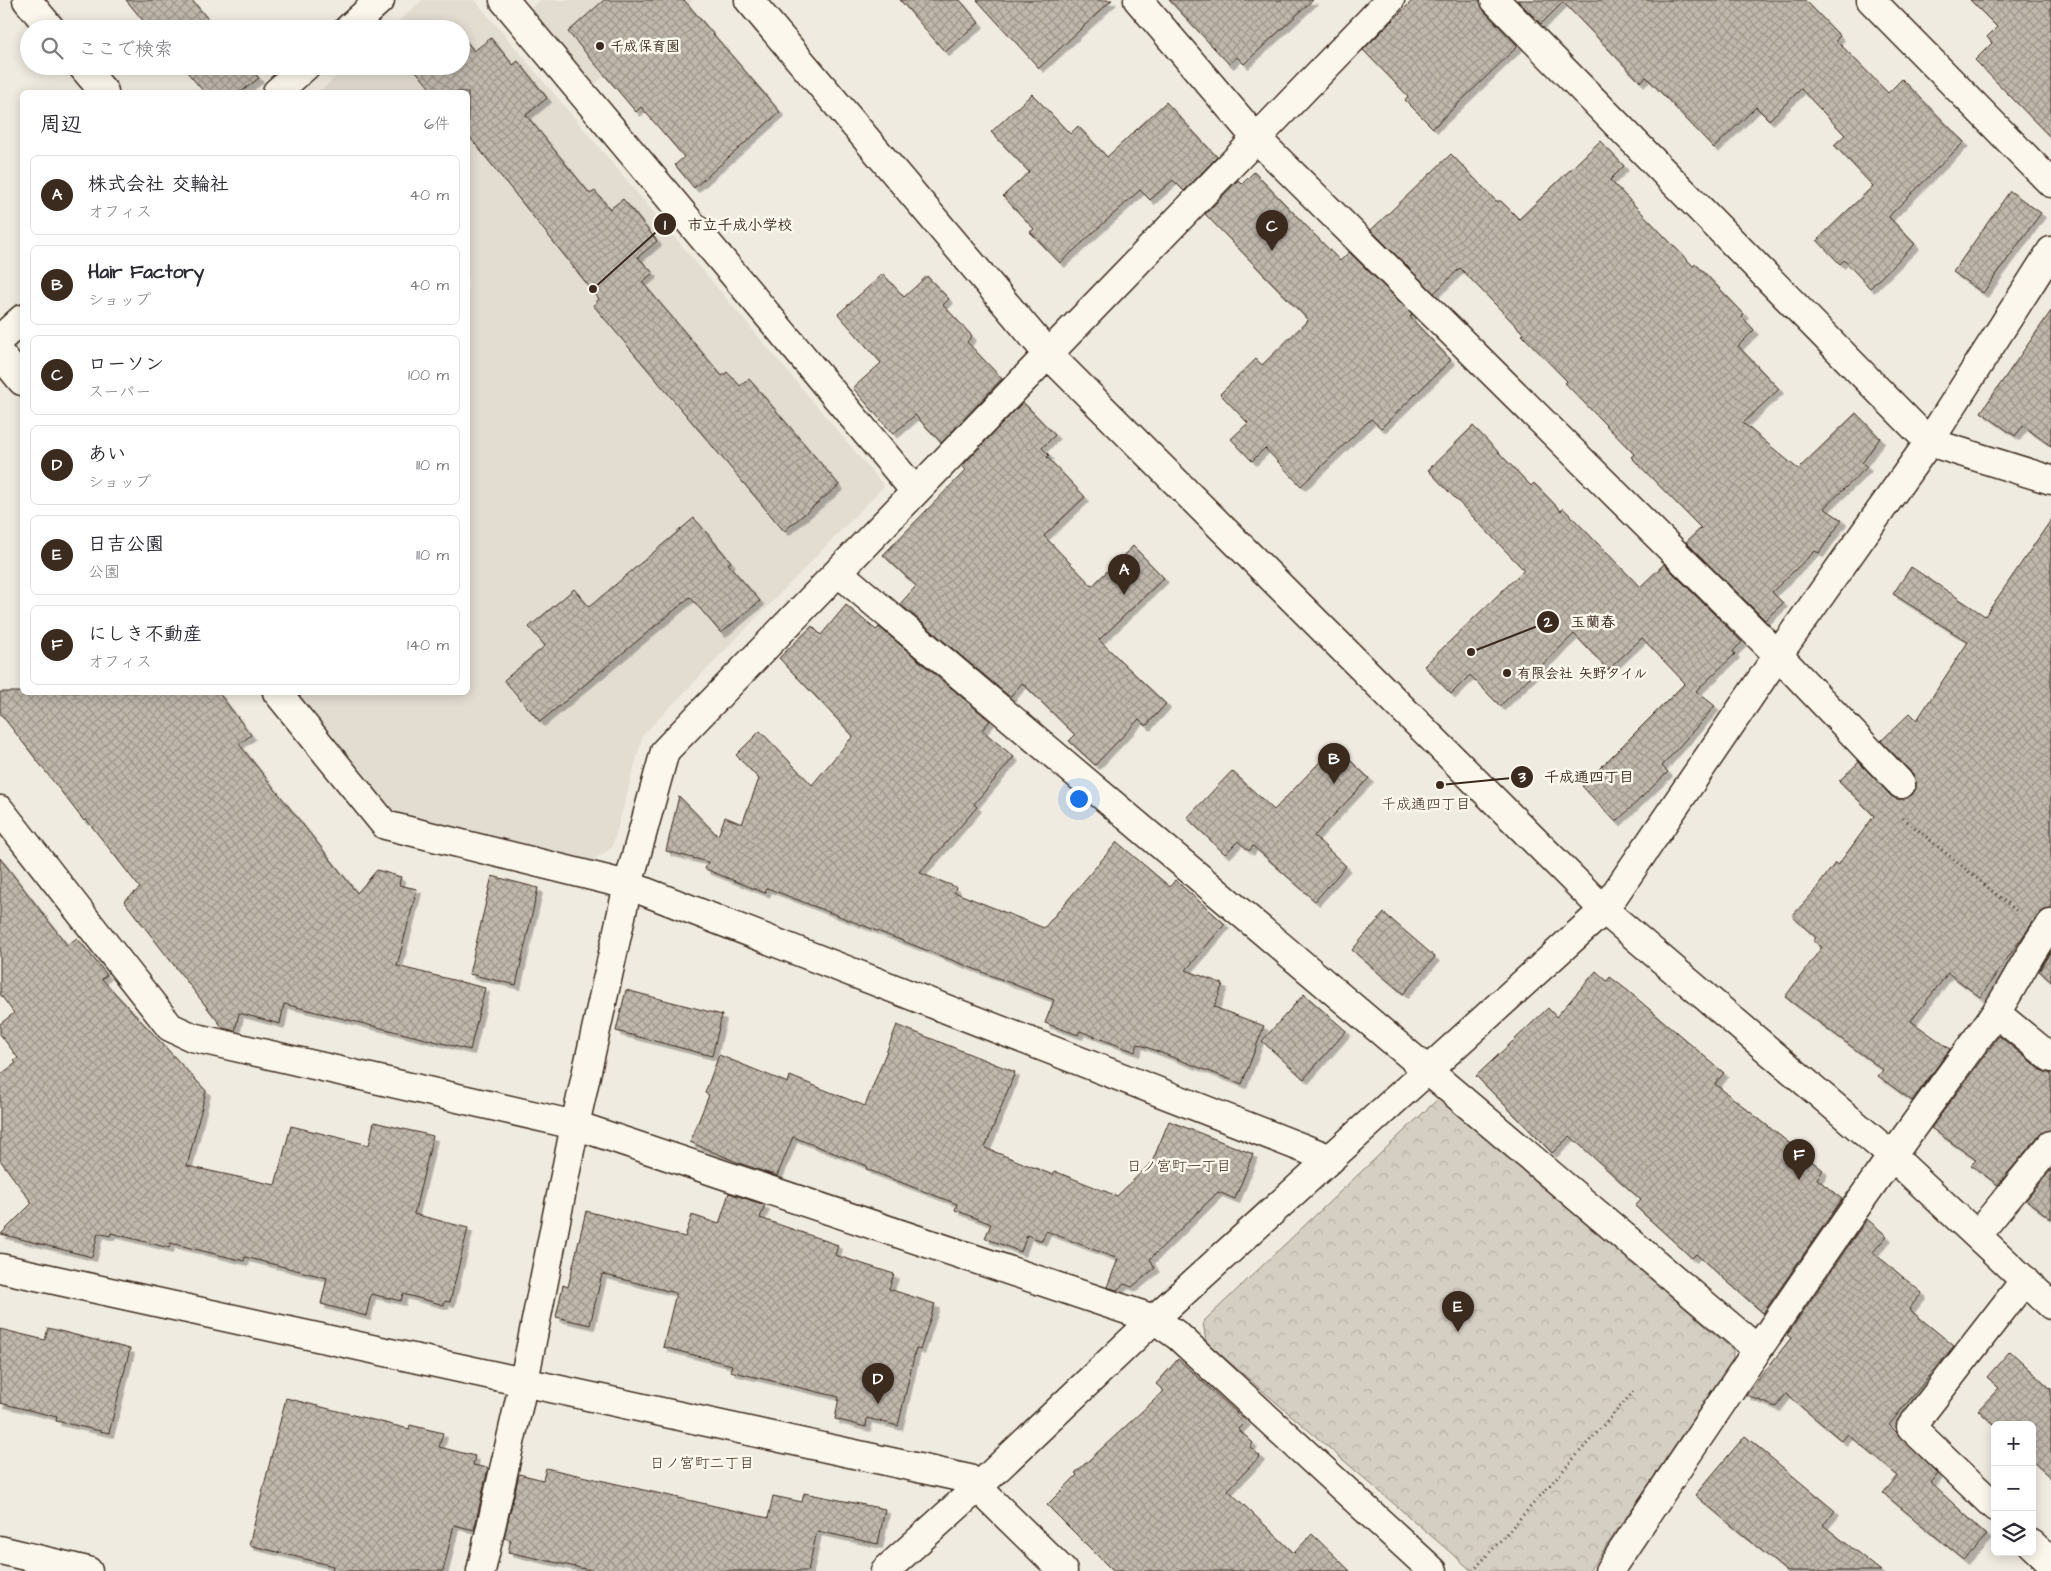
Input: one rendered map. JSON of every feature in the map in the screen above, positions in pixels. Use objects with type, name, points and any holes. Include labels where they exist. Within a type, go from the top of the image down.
[{"type":"street","points":[[27,0],[44,20]]},
{"type":"street","points":[[504,0],[915,491]]},
{"type":"street","points":[[749,0],[1048,354],[1604,910],[1891,1155],[2051,1305]]},
{"type":"street","points":[[1138,0],[1256,138],[1778,655],[1901,784]]},
{"type":"street","points":[[481,1571],[524,1381],[575,1125],[628,885],[665,751],[1390,0]]},
{"type":"street","points":[[1495,0],[1930,442],[2051,480]]},
{"type":"street","points":[[1871,0],[2051,183]]},
{"type":"street","points":[[357,20],[376,1]]},
{"type":"street","points":[[90,75],[102,90]]},
{"type":"street","points":[[279,90],[296,75]]},
{"type":"street","points":[[885,1571],[977,1488],[1154,1319],[1604,910],[1778,655],[1930,442],[2051,251]]},
{"type":"street","points":[[0,339],[20,321]]},
{"type":"street","points":[[0,354],[20,379]]},
{"type":"street","points":[[838,572],[1758,1349]]},
{"type":"street","points":[[279,695],[385,825],[628,885],[1330,1158]]},
{"type":"street","points":[[0,810],[170,1027],[192,1037],[575,1125],[1154,1319],[1178,1336],[1433,1571]]},
{"type":"street","points":[[1609,1571],[1891,1155],[1996,1013],[2048,929]]},
{"type":"street","points":[[1996,1013],[2051,1058]]},
{"type":"street","points":[[1978,1235],[2051,1145]]},
{"type":"street","points":[[0,1268],[969,1479],[1063,1571]]},
{"type":"street","points":[[1991,1504],[1911,1427],[2025,1280]]},
{"type":"street","points":[[2036,1548],[2051,1562]]},
{"type":"street","points":[[0,1550],[88,1571]]},
{"type":"path","points":[[1903,817],[2048,929]]},
{"type":"path","points":[[1473,1571],[1635,1390]]},
{"type":"shaded area","points":[[422,0],[475,0],[884,486],[643,735],[612,848],[591,861],[395,814],[299,695],[470,695],[470,90],[321,90],[338,75],[470,75],[470,20],[400,20]]},
{"type":"shaded area","name":"千成保育園","points":[[540,0],[693,0],[595,84],[530,9]]},
{"type":"green space","points":[[1441,1096],[1733,1350],[1733,1363],[1589,1571],[1472,1571],[1206,1342],[1203,1322]]},
{"type":"building","points":[[126,0],[192,0],[209,20],[143,20]]},
{"type":"building","points":[[604,0],[684,0],[780,112],[694,188],[675,165],[684,157],[641,107],[636,112],[568,32]]},
{"type":"building","points":[[900,0],[960,0],[979,23],[945,52]]},
{"type":"building","points":[[977,0],[1112,0],[1039,68]]},
{"type":"building","points":[[1169,0],[1313,0],[1244,64],[1237,57],[1229,64]]},
{"type":"building","points":[[1413,0],[1480,0],[1484,11],[1518,46],[1433,128],[1405,100],[1408,96],[1363,50]]},
{"type":"building","points":[[1517,0],[1805,0],[1840,36],[1836,40],[1888,93],[1902,79],[1964,142],[1889,217],[1915,244],[1870,288],[1844,260],[1840,264],[1817,240],[1873,186],[1834,145],[1845,135],[1801,89],[1769,120],[1756,107],[1714,148],[1646,77],[1640,82],[1563,2],[1541,24]]},
{"type":"building","points":[[1970,0],[2051,0],[2051,138],[1975,60],[1992,43],[1987,37],[1997,27]]},
{"type":"building","points":[[491,38],[513,65],[518,61],[547,98],[526,115],[590,194],[595,191],[610,209],[623,199],[657,241],[638,257],[653,273],[642,282],[722,376],[727,372],[740,386],[749,379],[839,485],[784,531],[593,305],[599,299],[470,138],[470,90],[431,90],[419,75],[470,75],[470,46],[474,51]]},
{"type":"building","points":[[190,75],[256,75],[259,78],[244,90],[202,90]]},
{"type":"building","points":[[1032,94],[1070,134],[1078,126],[1107,157],[1166,102],[1217,157],[1184,191],[1173,180],[1150,200],[1140,190],[1060,263],[1030,232],[1034,229],[1003,196],[1029,172],[991,132]]},
{"type":"building","points":[[1600,141],[1624,166],[1610,180],[1693,266],[1696,264],[1744,314],[1742,317],[1754,330],[1738,346],[1779,389],[1743,423],[1798,469],[1856,413],[1880,438],[1862,463],[1867,467],[1824,508],[1842,520],[1819,553],[1815,551],[1772,592],[1783,603],[1765,620],[1686,542],[1701,528],[1631,457],[1634,454],[1565,383],[1567,381],[1460,268],[1434,293],[1371,230],[1451,154],[1496,201],[1501,201],[1519,219]]},
{"type":"building","points":[[1254,172],[1340,261],[1349,252],[1412,314],[1410,317],[1451,360],[1381,428],[1371,419],[1301,486],[1265,448],[1252,461],[1231,439],[1248,423],[1220,394],[1256,359],[1262,365],[1308,320],[1205,214],[1238,180],[1242,184]]},
{"type":"building","points":[[2010,191],[2041,213],[1983,293],[1953,272]]},
{"type":"building","points":[[883,274],[904,297],[927,276],[949,299],[943,305],[972,336],[967,342],[1002,379],[941,443],[915,415],[893,434],[853,388],[881,363],[838,314]]},
{"type":"building","points":[[2051,311],[2051,446],[2023,426],[2015,436],[1981,412]]},
{"type":"building","points":[[1023,402],[1055,435],[1042,448],[1049,455],[1047,457],[1085,497],[1044,536],[1092,586],[1133,546],[1164,578],[1099,640],[1166,704],[1146,726],[1139,719],[1095,765],[1069,741],[1075,735],[1022,683],[1010,697],[900,604],[916,586],[883,555],[966,470],[962,466]]},
{"type":"building","points":[[1473,426],[1531,486],[1534,483],[1561,511],[1563,508],[1640,587],[1664,564],[1742,642],[1733,651],[1735,654],[1696,691],[1715,706],[1662,766],[1668,772],[1616,822],[1582,786],[1685,683],[1642,638],[1608,670],[1574,634],[1500,706],[1470,675],[1451,694],[1424,666],[1524,570],[1428,470]]},
{"type":"building","points":[[694,518],[731,562],[728,564],[760,601],[721,633],[690,597],[540,722],[504,680],[545,646],[529,627],[574,589],[589,607]]},
{"type":"building","points":[[2051,520],[2051,909],[2044,910],[2038,915],[1980,997],[1948,973],[1911,1021],[1950,1049],[1912,1101],[1878,1076],[1883,1070],[1785,997],[1822,947],[1813,941],[1816,938],[1792,916],[1813,893],[1835,863],[1838,865],[1874,816],[1839,781],[1859,762],[1896,799],[1904,799],[1912,795],[1916,789],[1916,781],[1913,774],[1881,741],[1910,713],[1917,720],[1968,642],[1893,594],[1911,567],[1985,616]]},
{"type":"building","points":[[846,605],[876,630],[879,627],[990,721],[982,730],[1014,757],[974,804],[977,807],[920,873],[956,887],[954,892],[1044,928],[1117,842],[1170,887],[1175,880],[1225,924],[1186,970],[1223,984],[1214,1007],[1264,1026],[1242,1084],[1138,1044],[1135,1052],[1080,1031],[1078,1035],[1045,1023],[1054,1000],[767,888],[765,893],[705,869],[708,862],[666,851],[679,796],[718,836],[725,817],[742,824],[759,779],[736,755],[760,731],[812,785],[853,736],[779,658],[812,626],[821,635]]},
{"type":"building","points":[[0,692],[20,692],[20,695],[220,695],[251,735],[239,744],[357,893],[377,870],[401,877],[399,885],[417,889],[397,966],[485,988],[470,1050],[284,1004],[280,1024],[239,1013],[235,1031],[223,1028],[124,901],[140,888],[86,819],[84,821],[0,713]]},
{"type":"building","points":[[1335,746],[1369,778],[1314,836],[1346,866],[1315,901],[1253,846],[1249,851],[1238,841],[1225,854],[1187,818],[1232,771],[1274,810]]},
{"type":"building","points":[[0,858],[67,945],[77,938],[107,975],[102,979],[206,1091],[187,1166],[275,1185],[291,1126],[369,1145],[374,1122],[433,1136],[414,1214],[468,1228],[450,1302],[445,1301],[444,1305],[403,1294],[401,1301],[371,1294],[366,1316],[321,1304],[327,1278],[245,1257],[244,1261],[170,1243],[169,1248],[111,1233],[110,1236],[98,1233],[92,1257],[1,1234],[32,1203],[0,1160],[0,1075],[16,1063],[14,1061],[18,1058],[0,1034],[0,1024],[14,1013],[0,994]]},
{"type":"building","points":[[492,876],[538,888],[516,985],[469,974]]},
{"type":"building","points":[[1384,913],[1435,957],[1403,994],[1352,950]]},
{"type":"building","points":[[2051,951],[2051,982],[2039,971]]},
{"type":"building","points":[[1596,971],[1607,981],[1610,977],[1627,990],[1724,1073],[1715,1084],[1823,1170],[1817,1179],[1842,1199],[1763,1313],[1696,1254],[1692,1258],[1635,1206],[1641,1200],[1570,1136],[1552,1153],[1476,1076],[1548,1008],[1556,1017]]},
{"type":"building","points":[[626,990],[722,1015],[712,1056],[616,1031]]},
{"type":"building","points":[[1304,994],[1346,1031],[1304,1079],[1262,1041]]},
{"type":"building","points":[[897,1025],[1015,1072],[985,1148],[1053,1175],[1054,1171],[1117,1196],[1152,1162],[1169,1121],[1253,1154],[1235,1199],[1218,1192],[1150,1259],[1155,1268],[1132,1287],[1124,1284],[1117,1290],[1107,1287],[1118,1259],[1046,1231],[1042,1241],[1027,1235],[1021,1252],[985,1238],[991,1224],[955,1210],[957,1204],[866,1169],[867,1166],[793,1137],[777,1176],[739,1163],[690,1142],[709,1095],[705,1093],[719,1055],[788,1083],[790,1076],[865,1106]]},
{"type":"building","points":[[1999,1036],[2041,1070],[2051,1074],[2051,1130],[2039,1135],[1998,1185],[1971,1165],[1976,1160],[1931,1128]]},
{"type":"building","points":[[2051,1170],[2051,1219],[2026,1200]]},
{"type":"building","points":[[729,1193],[765,1205],[760,1218],[838,1245],[835,1255],[894,1274],[889,1289],[935,1304],[920,1350],[916,1348],[898,1426],[867,1418],[866,1427],[835,1419],[839,1397],[730,1371],[732,1365],[663,1347],[676,1293],[602,1274],[590,1325],[556,1317],[563,1285],[568,1287],[586,1211],[685,1237],[692,1215],[719,1224]]},
{"type":"building","points":[[1867,1219],[1887,1236],[1873,1252],[1922,1293],[1909,1309],[1954,1346],[1889,1425],[1938,1474],[1931,1483],[1987,1535],[1964,1560],[1883,1493],[1898,1476],[1848,1434],[1842,1441],[1786,1394],[1776,1407],[1746,1395],[1791,1338],[1787,1335]]},
{"type":"building","points":[[48,1328],[130,1349],[109,1433],[56,1421],[57,1417],[0,1403],[0,1329],[45,1340]]},
{"type":"building","points":[[2010,1351],[2051,1389],[2051,1478],[2036,1465],[2036,1421],[1991,1422],[1978,1410],[1999,1388],[1987,1377]]},
{"type":"building","points":[[1178,1359],[1246,1421],[1238,1429],[1253,1443],[1250,1447],[1260,1456],[1228,1490],[1294,1553],[1312,1534],[1350,1571],[1113,1571],[1047,1505],[1077,1475],[1075,1473],[1164,1391],[1156,1384]]},
{"type":"building","points":[[286,1398],[409,1429],[410,1425],[443,1433],[439,1447],[475,1456],[473,1465],[488,1468],[474,1530],[454,1525],[443,1571],[332,1571],[333,1566],[249,1545]]},
{"type":"building","points":[[1745,1436],[1835,1511],[1823,1525],[1881,1571],[1786,1571],[1695,1495]]},
{"type":"building","points":[[546,1468],[768,1518],[773,1496],[802,1502],[804,1493],[885,1509],[878,1544],[817,1531],[808,1571],[594,1571],[508,1552],[511,1540],[504,1538],[519,1474],[543,1480]]},
{"type":"place","name":"千成保育園","points":[[600,46]]},
{"type":"place","name":"ローソン","points":[[1272,251]]},
{"type":"place","name":"市立千成小学校","points":[[593,289]]},
{"type":"place","name":"株式会社 交輪社","points":[[1124,595]]},
{"type":"place","name":"玉蘭春","points":[[1471,652]]},
{"type":"place","name":"有限会社 矢野タイル","points":[[1507,673]]},
{"type":"place","name":"Hair Factory","points":[[1334,784]]},
{"type":"place","name":"千成通四丁目","points":[[1440,785]]},
{"type":"place","name":"にしき不動産","points":[[1799,1180]]},
{"type":"place","name":"日吉公園","points":[[1458,1332]]},
{"type":"place","name":"あい","points":[[878,1404]]},
{"type":"district","name":"千成通四丁目","points":[[1426,804]]},
{"type":"district","name":"日ノ宮町一丁目","points":[[1179,1166]]},
{"type":"district","name":"日ノ宮町二丁目","points":[[702,1463]]}]
